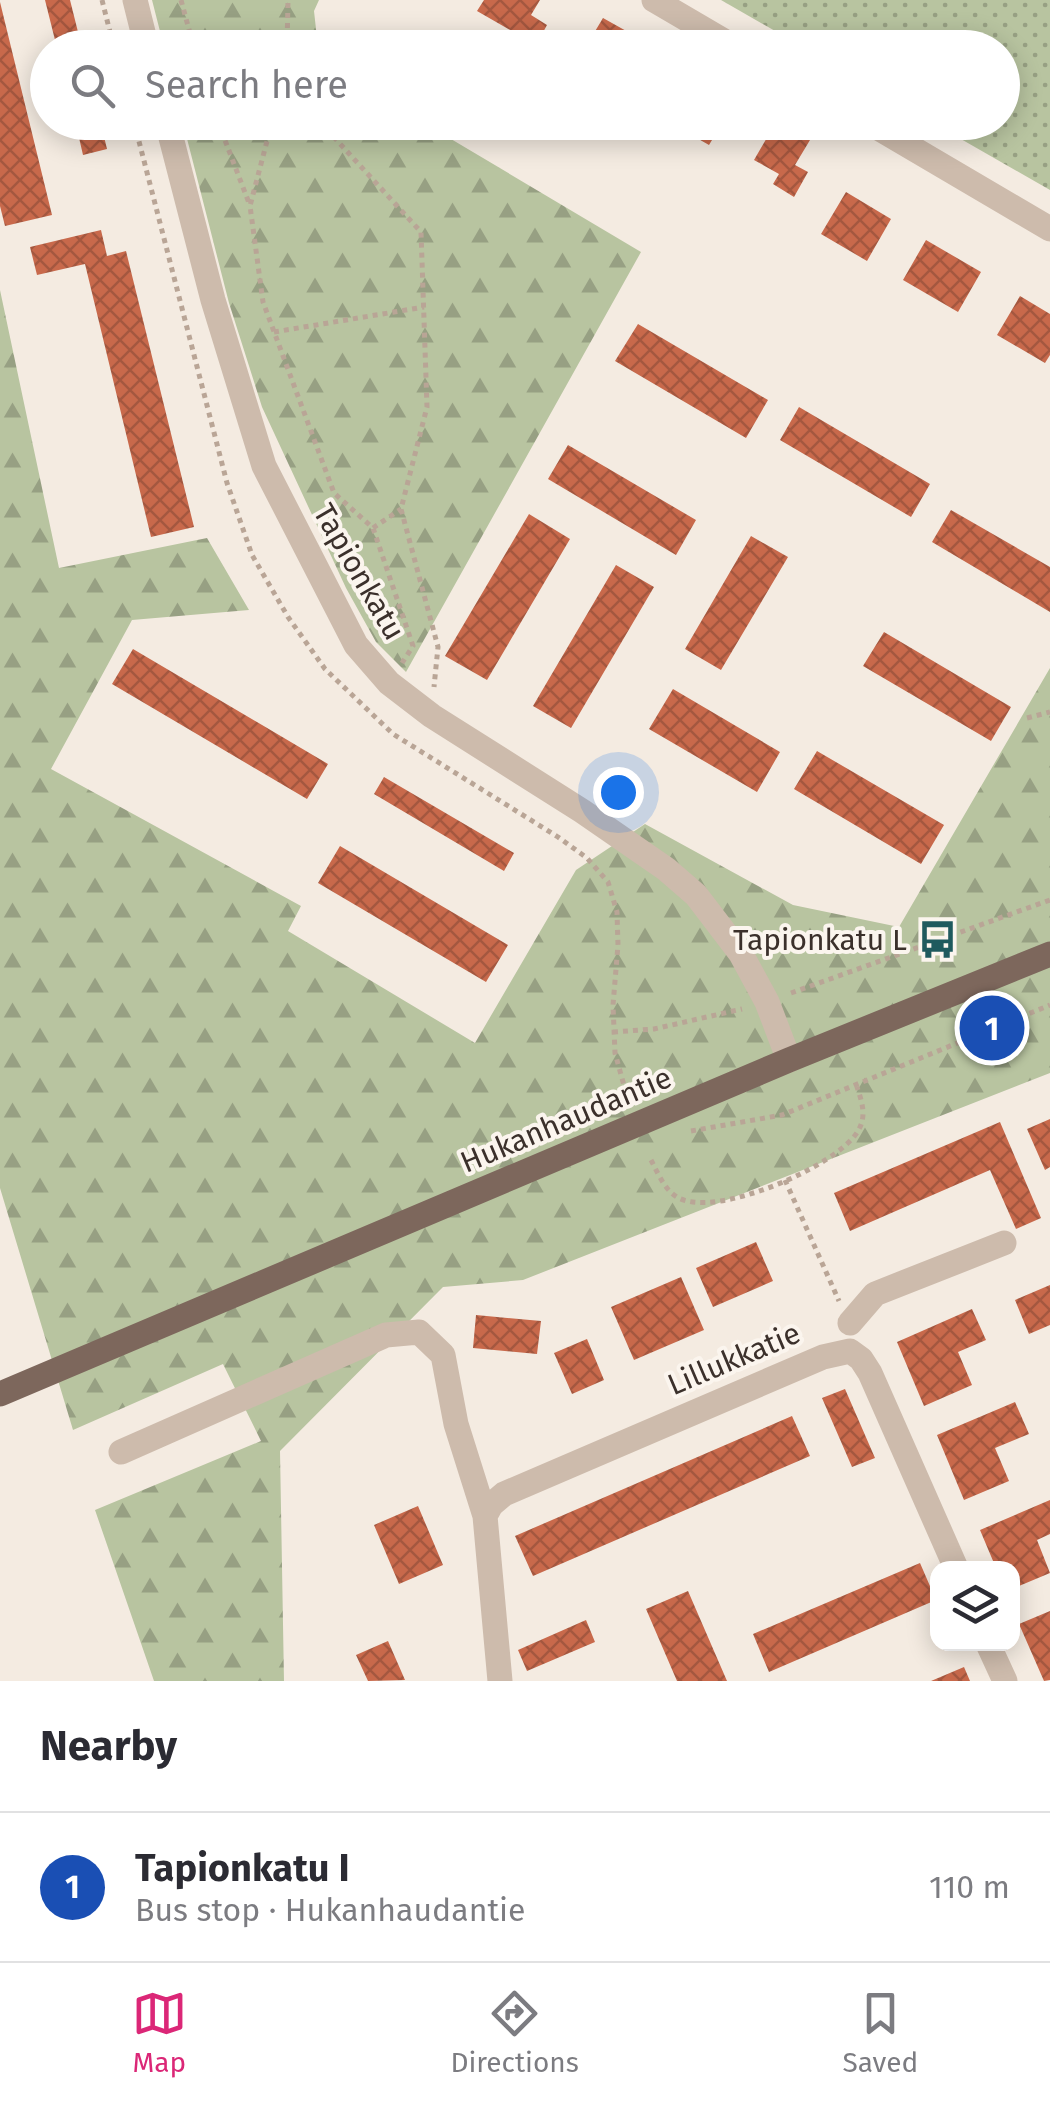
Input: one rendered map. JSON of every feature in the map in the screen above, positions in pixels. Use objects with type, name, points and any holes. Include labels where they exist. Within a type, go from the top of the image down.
[{"type":"main road","name":"Hukanhaudantie","points":[[0,1394],[789,1060],[1050,954]]},
{"type":"street","points":[[135,0],[142,30]]},
{"type":"street","points":[[654,0],[705,30]]},
{"type":"street","name":"Tapionkatu","points":[[172,140],[213,300],[264,466],[356,645],[389,682],[432,716],[582,811],[696,894],[741,954],[789,1060]]},
{"type":"street","points":[[899,140],[1050,228]]},
{"type":"street","points":[[850,1323],[875,1294],[1004,1242]]},
{"type":"street","points":[[121,1452],[386,1336],[419,1332],[443,1355],[456,1424],[485,1516],[500,1681]]},
{"type":"street","name":"Lillukkatie","points":[[485,1516],[504,1494],[822,1356],[850,1351],[870,1373],[953,1561]]},
{"type":"street","points":[[991,1651],[1004,1681]]},
{"type":"path","points":[[102,0],[110,30]]},
{"type":"path","points":[[181,0],[189,30]]},
{"type":"path","points":[[288,0],[289,30]]},
{"type":"path","points":[[225,140],[250,206],[263,302],[274,332],[334,493],[373,528],[413,646],[389,682]]},
{"type":"path","points":[[250,206],[267,140]]},
{"type":"path","points":[[337,140],[421,232],[427,407],[401,508],[438,648],[432,716]]},
{"type":"path","points":[[274,332],[424,307]]},
{"type":"path","points":[[373,528],[401,508]]},
{"type":"path","points":[[1027,718],[1050,712]]},
{"type":"path","points":[[613,1032],[700,1020],[766,1002],[1050,900]]},
{"type":"path","points":[[718,1125],[782,1116],[1050,1005]]},
{"type":"path","points":[[652,1160],[663,1184],[679,1198],[693,1202],[744,1195],[830,1158],[857,1134],[863,1106],[857,1086]]},
{"type":"path","points":[[785,1180],[850,1323]]},
{"type":"green space","points":[[152,0],[319,0],[314,11],[316,30],[160,30]]},
{"type":"green space","points":[[721,0],[1050,0],[1050,190],[963,140],[1020,140],[1020,30],[773,30]]},
{"type":"green space","points":[[187,140],[453,140],[641,252],[406,672],[376,642],[346,588],[262,407],[229,303]]},
{"type":"green space","points":[[0,290],[59,568],[207,538],[249,610],[132,620],[51,769],[301,906],[288,931],[475,1043],[576,870],[645,824],[793,905],[899,927],[1050,668],[1050,1073],[523,1280],[443,1287],[280,1451],[284,1681],[154,1681],[95,1510],[261,1441],[223,1364],[73,1430],[0,1188]]},
{"type":"building","points":[[45,0],[70,0],[78,30],[52,30]]},
{"type":"building","points":[[484,0],[540,0],[531,15],[547,25],[544,30],[510,30],[477,11]]},
{"type":"building","points":[[0,2],[30,125],[30,140],[34,140],[52,215],[5,226],[0,206]]},
{"type":"building","points":[[603,18],[624,30],[596,30]]},
{"type":"building","points":[[80,140],[105,140],[107,149],[83,155]]},
{"type":"building","points":[[766,140],[810,140],[795,165],[808,172],[794,197],[773,184],[779,174],[754,160]]},
{"type":"building","points":[[846,192],[891,219],[867,261],[821,234]]},
{"type":"building","points":[[101,230],[107,256],[126,251],[194,527],[151,537],[85,264],[37,275],[30,247]]},
{"type":"building","points":[[926,240],[981,272],[958,312],[903,280]]},
{"type":"building","points":[[1020,296],[1050,314],[1050,355],[1045,363],[997,335]]},
{"type":"building","points":[[638,324],[768,400],[746,438],[615,361]]},
{"type":"building","points":[[799,407],[930,484],[911,517],[780,440]]},
{"type":"building","points":[[568,445],[696,520],[676,555],[548,479]]},
{"type":"building","points":[[951,510],[1050,567],[1050,612],[932,542]]},
{"type":"building","points":[[529,514],[570,539],[487,680],[445,656]]},
{"type":"building","points":[[751,536],[788,557],[721,670],[685,649]]},
{"type":"building","points":[[616,565],[654,587],[571,728],[533,706]]},
{"type":"building","points":[[884,632],[1011,707],[991,741],[863,666]]},
{"type":"building","points":[[133,649],[328,764],[307,799],[112,684]]},
{"type":"building","points":[[673,689],[780,752],[757,792],[649,729]]},
{"type":"building","points":[[817,751],[944,825],[921,864],[794,789]]},
{"type":"building","points":[[384,777],[514,853],[504,871],[374,794]]},
{"type":"building","points":[[340,846],[508,945],[486,982],[318,883]]},
{"type":"building","points":[[1050,1119],[1050,1167],[1045,1170],[1027,1129]]},
{"type":"building","points":[[1000,1122],[1041,1218],[1016,1229],[990,1170],[850,1231],[834,1193]]},
{"type":"building","points":[[756,1242],[773,1281],[713,1307],[696,1268]]},
{"type":"building","points":[[681,1277],[704,1330],[634,1360],[611,1307]]},
{"type":"building","points":[[1050,1285],[1050,1325],[1029,1334],[1015,1300]]},
{"type":"building","points":[[972,1309],[986,1340],[958,1352],[972,1385],[924,1406],[897,1342]]},
{"type":"building","points":[[476,1315],[541,1321],[537,1354],[473,1348]]},
{"type":"building","points":[[587,1339],[604,1380],[572,1394],[554,1353]]},
{"type":"building","points":[[845,1389],[875,1458],[852,1467],[822,1398]]},
{"type":"building","points":[[1015,1402],[1029,1434],[995,1448],[1009,1481],[964,1500],[937,1435]]},
{"type":"building","points":[[792,1416],[810,1456],[533,1576],[515,1536]]},
{"type":"building","points":[[1050,1500],[1050,1534],[1037,1540],[1050,1573],[1020,1586],[1020,1561],[993,1561],[980,1530]]},
{"type":"building","points":[[418,1506],[443,1565],[399,1584],[374,1525]]},
{"type":"building","points":[[920,1563],[930,1586],[930,1603],[769,1672],[753,1634]]},
{"type":"building","points":[[688,1591],[727,1681],[677,1681],[646,1609]]},
{"type":"building","points":[[1050,1611],[1050,1680],[1044,1681],[1020,1624]]},
{"type":"building","points":[[586,1620],[595,1642],[527,1671],[518,1650]]},
{"type":"building","points":[[388,1641],[405,1680],[368,1681],[356,1655]]},
{"type":"building","points":[[964,1667],[970,1681],[931,1681]]},
{"type":"place","name":"Tapionkatu L","points":[[937,940]]},
{"type":"place","name":"Tapionkatu I","points":[[992,1028]]}]
